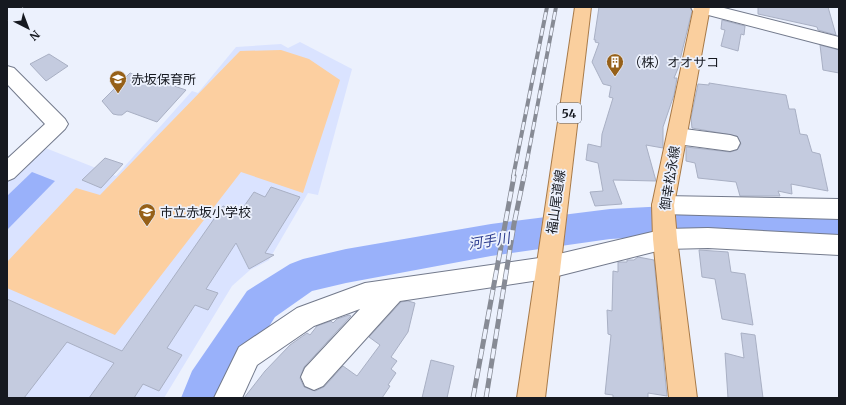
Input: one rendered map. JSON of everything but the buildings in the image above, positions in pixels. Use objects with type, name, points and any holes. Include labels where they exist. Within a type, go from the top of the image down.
[{"type":"main road","name":"福山尾道線","points":[[530,398],[583,7]]},
{"type":"main road","name":"御幸松永線","points":[[683,398],[664,222],[677,136],[701,7]]},
{"type":"street","points":[[701,7],[839,44]]},
{"type":"street","points":[[7,73],[58,124],[7,172]]},
{"type":"street","points":[[677,136],[730,143]]},
{"type":"street","points":[[228,398],[248,356],[306,317],[365,295],[548,260],[664,222],[839,209]]},
{"type":"street","points":[[664,222],[708,238],[839,245]]},
{"type":"street","points":[[314,377],[394,290]]},
{"type":"shaded area","name":"市立赤坂小学校","points":[[300,42],[352,69],[318,195],[308,193],[269,260],[250,270],[232,286],[164,398],[7,398],[7,180],[43,147],[116,176],[192,91],[198,93],[236,47],[281,44],[288,48]]},
{"type":"shaded area","points":[[281,50],[309,59],[340,80],[303,193],[241,172],[115,335],[7,288],[7,262],[76,188],[100,195],[240,51]]},
{"type":"water","points":[[32,172],[55,181],[7,230],[7,196]]},
{"type":"waterway","name":"河手川","points":[[202,398],[207,386],[261,304],[303,276],[346,266],[491,240],[610,224],[706,219],[839,226]]},
{"type":"railway","points":[[513,177],[547,7]]},
{"type":"railway","points":[[524,177],[556,7]]},
{"type":"railway","points":[[473,398],[514,176]]},
{"type":"railway","points":[[486,398],[514,224],[524,176]]},
{"type":"place","name":"（株）オオサコ","points":[[615,77]]},
{"type":"place","name":"赤坂保育所","points":[[118,94]]},
{"type":"place","name":"市立赤坂小学校","points":[[147,227]]}]
